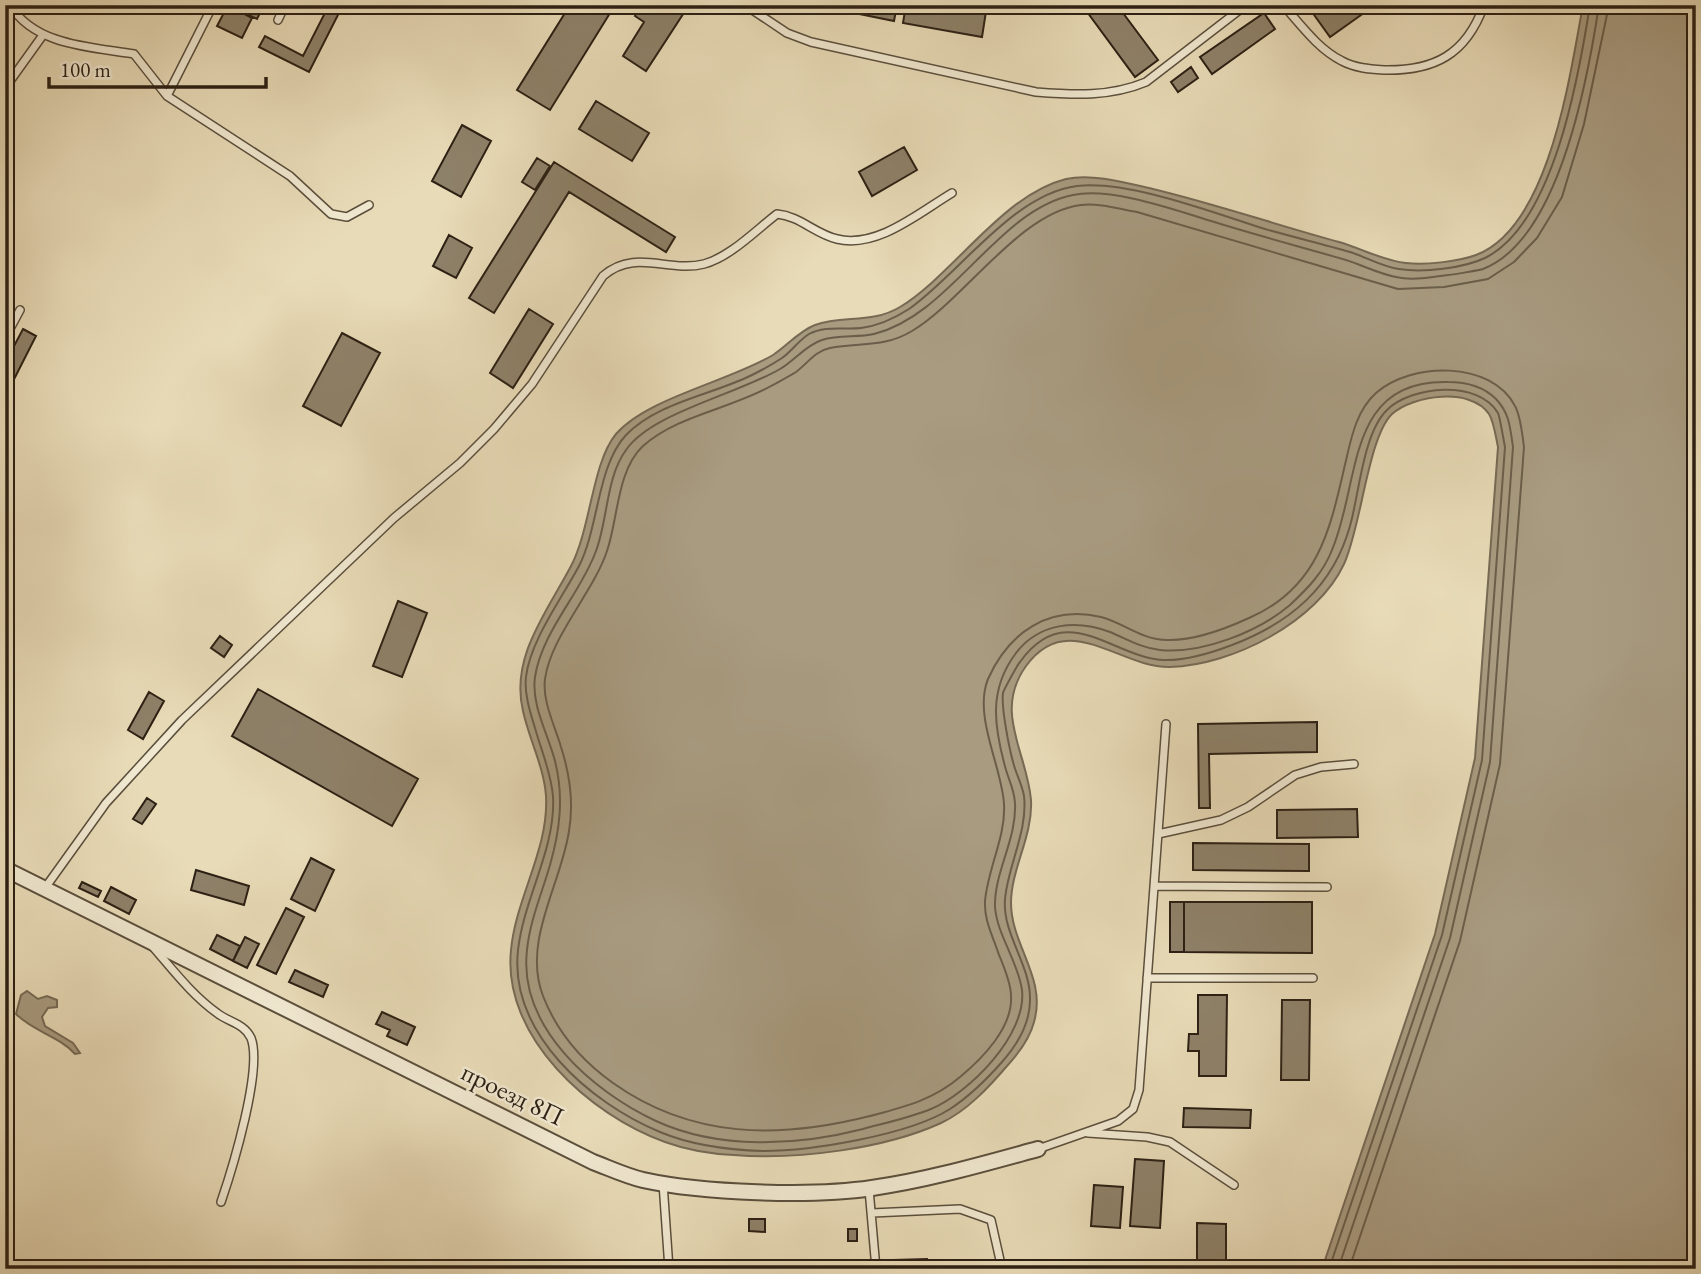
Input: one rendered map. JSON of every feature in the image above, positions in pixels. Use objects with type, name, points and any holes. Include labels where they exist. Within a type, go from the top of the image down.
[{"type":"street","name":"проезд 8П","points":[[5,869],[593,1162],[640,1180],[795,1192],[869,1189],[1038,1149]]},
{"type":"lane","points":[[10,5],[15,13],[43,34],[71,44],[134,54],[167,96],[290,176],[331,215],[346,217],[369,205]]},
{"type":"lane","points":[[167,96],[213,5]]},
{"type":"lane","points":[[278,20],[285,5]]},
{"type":"lane","points":[[745,5],[776,27],[811,42],[1036,92],[1082,95],[1129,89],[1146,82],[1247,5]]},
{"type":"lane","points":[[1283,5],[1322,48],[1342,62],[1363,69],[1406,70],[1431,66],[1454,52],[1471,31],[1484,5]]},
{"type":"lane","points":[[5,88],[43,34]]},
{"type":"lane","points":[[45,889],[106,803],[182,720],[394,518],[460,463],[494,429],[532,384],[603,276],[616,265],[631,262],[701,265],[717,259],[776,214],[791,215],[836,239],[871,237],[952,193]]},
{"type":"lane","points":[[5,338],[20,310]]},
{"type":"lane","points":[[1038,1149],[1118,1121],[1133,1109],[1139,1090],[1166,724]]},
{"type":"lane","points":[[1158,834],[1221,820],[1248,807],[1295,775],[1321,767],[1354,764]]},
{"type":"lane","points":[[1154,886],[1327,887]]},
{"type":"lane","points":[[148,940],[190,990],[219,1015],[239,1024],[250,1038],[253,1055],[248,1101],[239,1146],[221,1202]]},
{"type":"lane","points":[[1147,978],[1313,978]]},
{"type":"lane","points":[[1084,1133],[1147,1137],[1170,1142],[1234,1185]]},
{"type":"lane","points":[[663,1183],[669,1269]]},
{"type":"lane","points":[[869,1189],[876,1269]]},
{"type":"lane","points":[[872,1213],[960,1209],[991,1220],[1002,1269]]},
{"type":"water","points":[[1583,5],[1696,5],[1696,1269],[1322,1269],[1435,934],[1475,758],[1498,447],[1489,414],[1481,405],[1456,397],[1413,402],[1392,414],[1377,442],[1344,564],[1331,585],[1294,622],[1246,649],[1194,664],[1170,667],[1151,665],[1077,641],[1059,642],[1042,649],[1026,666],[1012,700],[1012,716],[1028,782],[1031,813],[1014,878],[1011,903],[1016,933],[1036,991],[1037,1006],[1032,1028],[1023,1046],[993,1082],[969,1105],[951,1118],[918,1132],[840,1151],[785,1156],[708,1153],[665,1142],[636,1130],[608,1113],[556,1069],[536,1042],[521,1013],[512,982],[511,950],[514,930],[538,854],[546,816],[545,785],[523,711],[520,691],[526,654],[578,551],[596,478],[608,446],[616,434],[648,410],[773,355],[815,325],[879,316],[900,307],[920,293],[999,218],[1021,201],[1066,179],[1098,178],[1153,189],[1339,242],[1398,262],[1441,262],[1476,255],[1501,239],[1522,214],[1539,182],[1563,107]]},
{"type":"water","points":[[27,991],[38,999],[47,996],[57,1000],[57,1007],[48,1008],[42,1017],[45,1026],[73,1043],[80,1053],[75,1054],[16,1014],[21,995]]},
{"type":"water","points":[[452,1260],[465,1269],[432,1269],[438,1262]]},
{"type":"building","points":[[173,5],[195,5],[190,14]]},
{"type":"building","points":[[228,5],[252,18],[242,38],[217,26]]},
{"type":"building","points":[[229,5],[264,5],[257,19]]},
{"type":"building","points":[[329,5],[343,5],[309,72],[259,47],[265,36],[303,56]]},
{"type":"building","points":[[570,5],[615,5],[550,110],[517,90]]},
{"type":"building","points":[[641,5],[651,12],[655,5],[689,5],[646,71],[623,56],[644,22],[635,16]]},
{"type":"building","points":[[815,5],[897,5],[894,21]]},
{"type":"building","points":[[906,5],[987,5],[982,37],[903,23]]},
{"type":"building","points":[[1082,5],[1117,5],[1158,60],[1135,77]]},
{"type":"building","points":[[1307,5],[1375,5],[1330,37]]},
{"type":"building","points":[[1264,13],[1275,29],[1212,74],[1200,57]]},
{"type":"building","points":[[1191,67],[1198,78],[1178,92],[1171,82]]},
{"type":"building","points":[[596,101],[649,133],[632,161],[579,129]]},
{"type":"building","points":[[462,125],[491,141],[461,197],[432,181]]},
{"type":"building","points":[[904,147],[917,170],[872,196],[859,172]]},
{"type":"building","points":[[537,158],[550,166],[535,190],[522,182]]},
{"type":"building","points":[[554,162],[675,237],[666,252],[569,192],[494,313],[469,298]]},
{"type":"building","points":[[449,235],[472,248],[456,278],[433,266]]},
{"type":"building","points":[[529,309],[553,324],[513,388],[490,373]]},
{"type":"building","points":[[23,329],[36,336],[5,397],[5,363]]},
{"type":"building","points":[[342,333],[380,353],[341,426],[303,406]]},
{"type":"building","points":[[398,601],[427,613],[402,677],[373,666]]},
{"type":"building","points":[[220,636],[232,645],[224,657],[211,648]]},
{"type":"building","points":[[258,689],[418,779],[392,826],[232,736]]},
{"type":"building","points":[[149,692],[164,701],[143,739],[128,730]]},
{"type":"building","points":[[1317,722],[1317,752],[1209,754],[1210,808],[1199,808],[1198,724]]},
{"type":"building","points":[[147,798],[156,804],[142,824],[133,819]]},
{"type":"building","points":[[1357,809],[1358,837],[1277,838],[1277,810]]},
{"type":"building","points":[[1193,843],[1309,844],[1309,871],[1193,870]]},
{"type":"building","points":[[311,858],[334,870],[315,911],[291,899]]},
{"type":"building","points":[[196,870],[249,886],[244,905],[191,890]]},
{"type":"building","points":[[82,882],[101,891],[98,897],[79,888]]},
{"type":"building","points":[[111,887],[136,900],[129,914],[104,901]]},
{"type":"building","points":[[1170,902],[1184,902],[1184,952],[1170,952]]},
{"type":"building","points":[[1184,902],[1312,902],[1312,953],[1184,952]]},
{"type":"building","points":[[286,908],[304,917],[276,974],[257,965]]},
{"type":"building","points":[[217,935],[240,946],[233,961],[210,949]]},
{"type":"building","points":[[245,937],[259,944],[247,968],[233,961]]},
{"type":"building","points":[[295,970],[328,985],[323,997],[289,982]]},
{"type":"building","points":[[1198,995],[1227,995],[1226,1076],[1199,1076],[1199,1051],[1188,1051],[1189,1034],[1198,1034]]},
{"type":"building","points":[[1282,1000],[1310,1000],[1309,1080],[1281,1080]]},
{"type":"building","points":[[382,1012],[415,1027],[407,1045],[387,1036],[390,1030],[376,1024]]},
{"type":"building","points":[[1184,1108],[1251,1110],[1250,1128],[1183,1127]]},
{"type":"building","points":[[1135,1159],[1164,1161],[1160,1228],[1130,1226]]},
{"type":"building","points":[[1094,1185],[1123,1187],[1120,1228],[1091,1226]]},
{"type":"building","points":[[749,1219],[765,1219],[765,1232],[749,1231]]},
{"type":"building","points":[[1197,1223],[1226,1224],[1226,1269],[1197,1269]]},
{"type":"building","points":[[848,1229],[857,1229],[857,1241],[848,1241]]},
{"type":"building","points":[[927,1259],[928,1269],[895,1269],[894,1260]]}]
